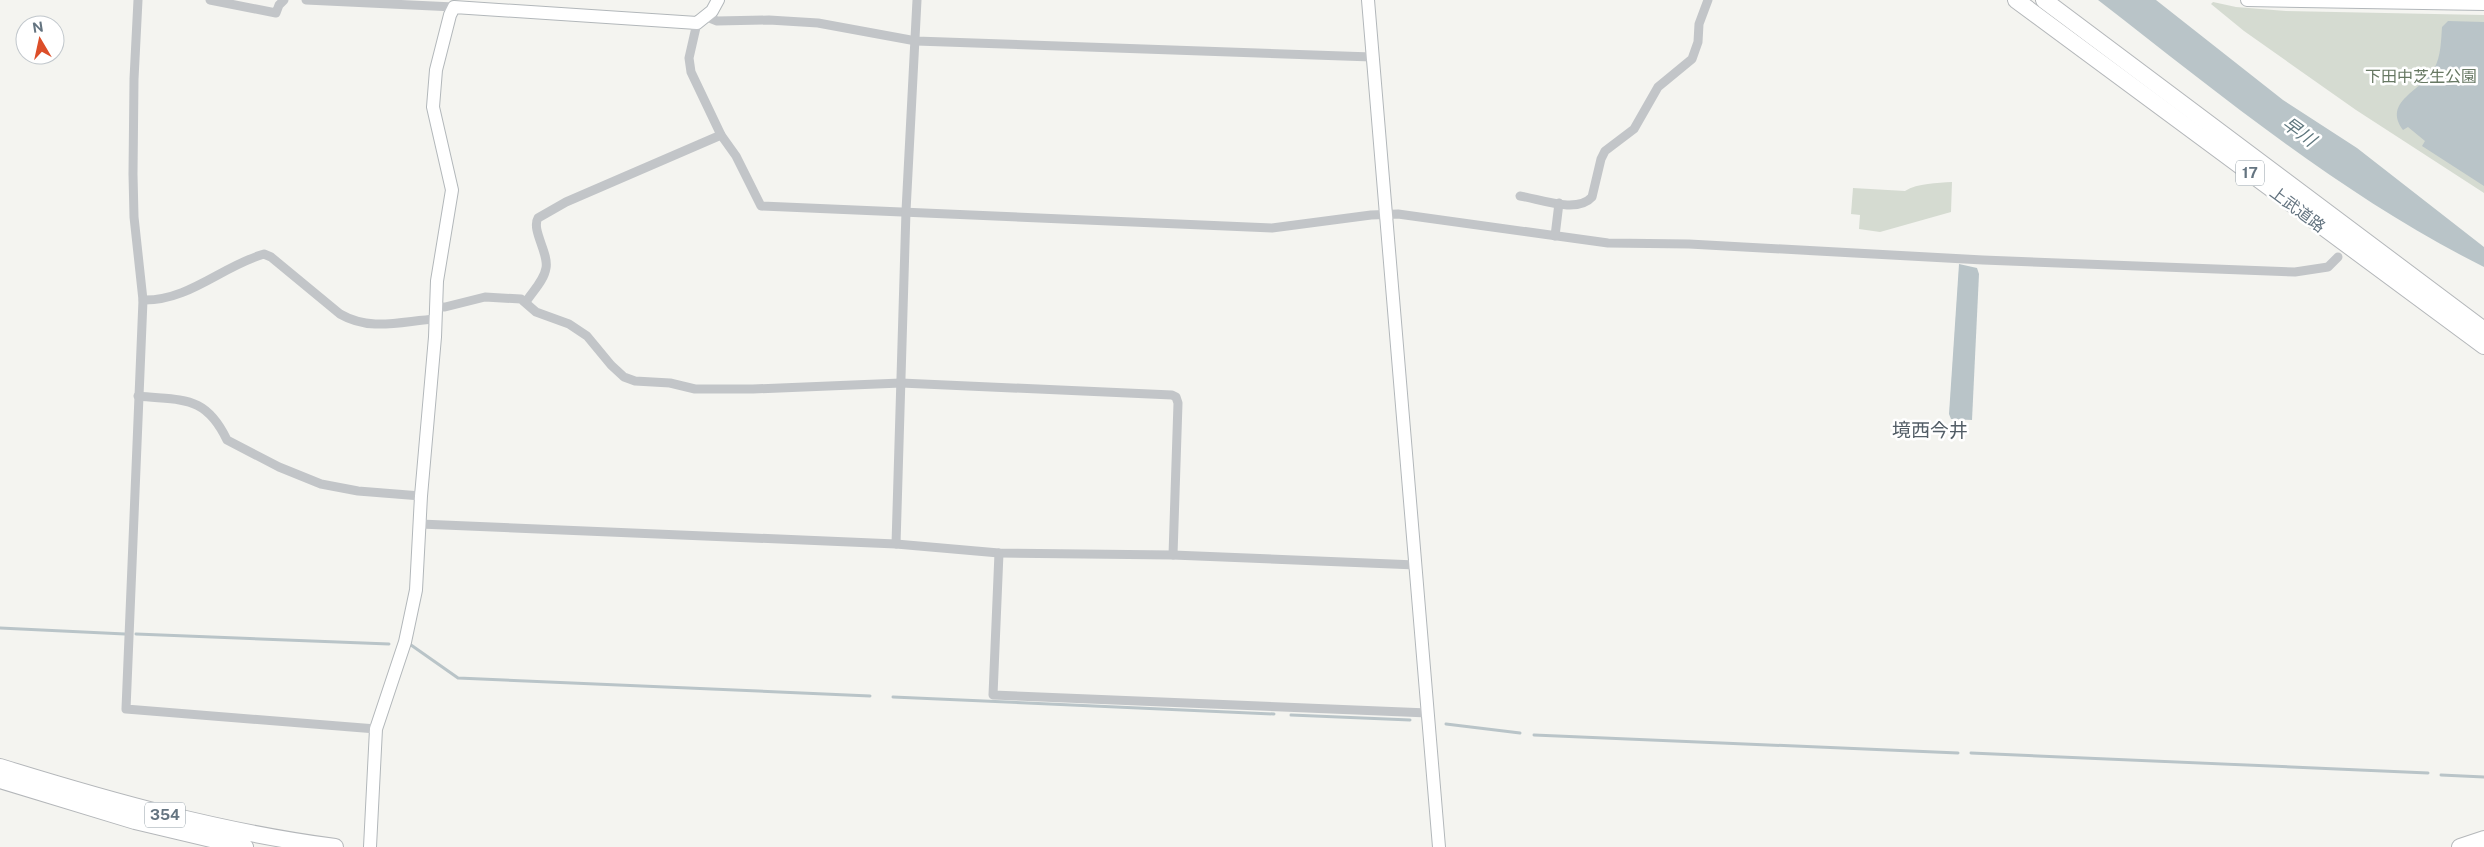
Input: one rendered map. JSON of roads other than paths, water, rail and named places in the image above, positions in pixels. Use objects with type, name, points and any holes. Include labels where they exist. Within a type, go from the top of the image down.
[{"type":"highway","name":"上武道路","points":[[2016,0],[2484,346]]},
{"type":"highway","name":"上武道路","points":[[2044,0],[2484,330]]},
{"type":"highway","name":"354","points":[[0,767],[140,809],[227,829],[334,847]]},
{"type":"highway","name":"354","points":[[0,780],[134,821],[244,847]]},
{"type":"highway","points":[[2460,847],[2484,839]]},
{"type":"street","points":[[138,0],[134,79],[133,174],[134,217],[143,300],[126,709],[376,729]]},
{"type":"street","points":[[210,0],[276,13],[278,5],[284,0]]},
{"type":"street","points":[[306,0],[717,22],[769,20],[818,23],[916,41],[1372,57]]},
{"type":"street","points":[[718,0],[702,20],[689,64],[721,135],[736,156],[761,206],[1272,228],[1387,214],[1608,243],[1689,244],[1974,259],[2295,272],[2328,267],[2338,257]]},
{"type":"street","points":[[896,544],[906,211],[917,0]]},
{"type":"street","points":[[1368,0],[1439,847]]},
{"type":"street","points":[[1520,196],[1559,203],[1579,204],[1586,203],[1592,197],[1605,150],[1634,129],[1658,87],[1692,59],[1698,42],[1699,24],[1708,0]]},
{"type":"street","points":[[2247,0],[2484,4]]},
{"type":"street","points":[[370,847],[376,729],[406,634],[416,590],[421,496],[439,261],[452,190],[435,122],[434,84],[454,7]]},
{"type":"street","points":[[526,302],[546,269],[546,256],[536,226],[538,218],[566,202],[721,135]]},
{"type":"street","points":[[1555,236],[1559,203]]},
{"type":"street","points":[[143,300],[153,300],[179,294],[264,254],[271,257],[340,314],[350,320],[384,325],[436,313],[446,307],[485,297],[516,298],[526,302],[536,312],[569,324],[582,332],[619,374],[635,380],[670,383],[695,388],[725,389],[901,383],[1165,393],[1176,397],[1178,402],[1173,555]]},
{"type":"street","points":[[138,396],[180,399],[193,402],[221,426],[227,440],[279,467],[312,481],[358,491],[421,496]]},
{"type":"street","points":[[420,524],[896,544],[1000,553],[1173,555],[1416,565]]},
{"type":"street","points":[[1000,553],[993,695],[1428,713]]},
{"type":"water","name":"早川","points":[[2098,0],[2156,0],[2283,100],[2357,148],[2484,247],[2484,267],[2432,239],[2333,177],[2238,108]]},
{"type":"water","points":[[2448,21],[2484,22],[2484,186],[2422,146],[2425,141],[2408,127],[2403,130],[2398,120],[2397,111],[2400,104],[2434,69],[2439,54],[2442,27]]},
{"type":"water","points":[[1959,264],[1977,268],[1979,274],[1972,420],[1951,419],[1949,414]]},
{"type":"waterway","points":[[0,628],[125,634]]},
{"type":"waterway","points":[[136,634],[389,644]]},
{"type":"waterway","points":[[411,645],[458,678],[870,696]]},
{"type":"waterway","points":[[893,697],[1274,714]]},
{"type":"waterway","points":[[1291,715],[1410,720]]},
{"type":"waterway","points":[[1446,724],[1520,733]]},
{"type":"waterway","points":[[1534,735],[1958,753]]},
{"type":"waterway","points":[[1971,753],[2428,773]]},
{"type":"waterway","points":[[2441,775],[2484,777]]},
{"type":"district","name":"境西今井","points":[[1930,430]]},
{"type":"park label","name":"下田中芝生公園","points":[[2421,76]]}]
